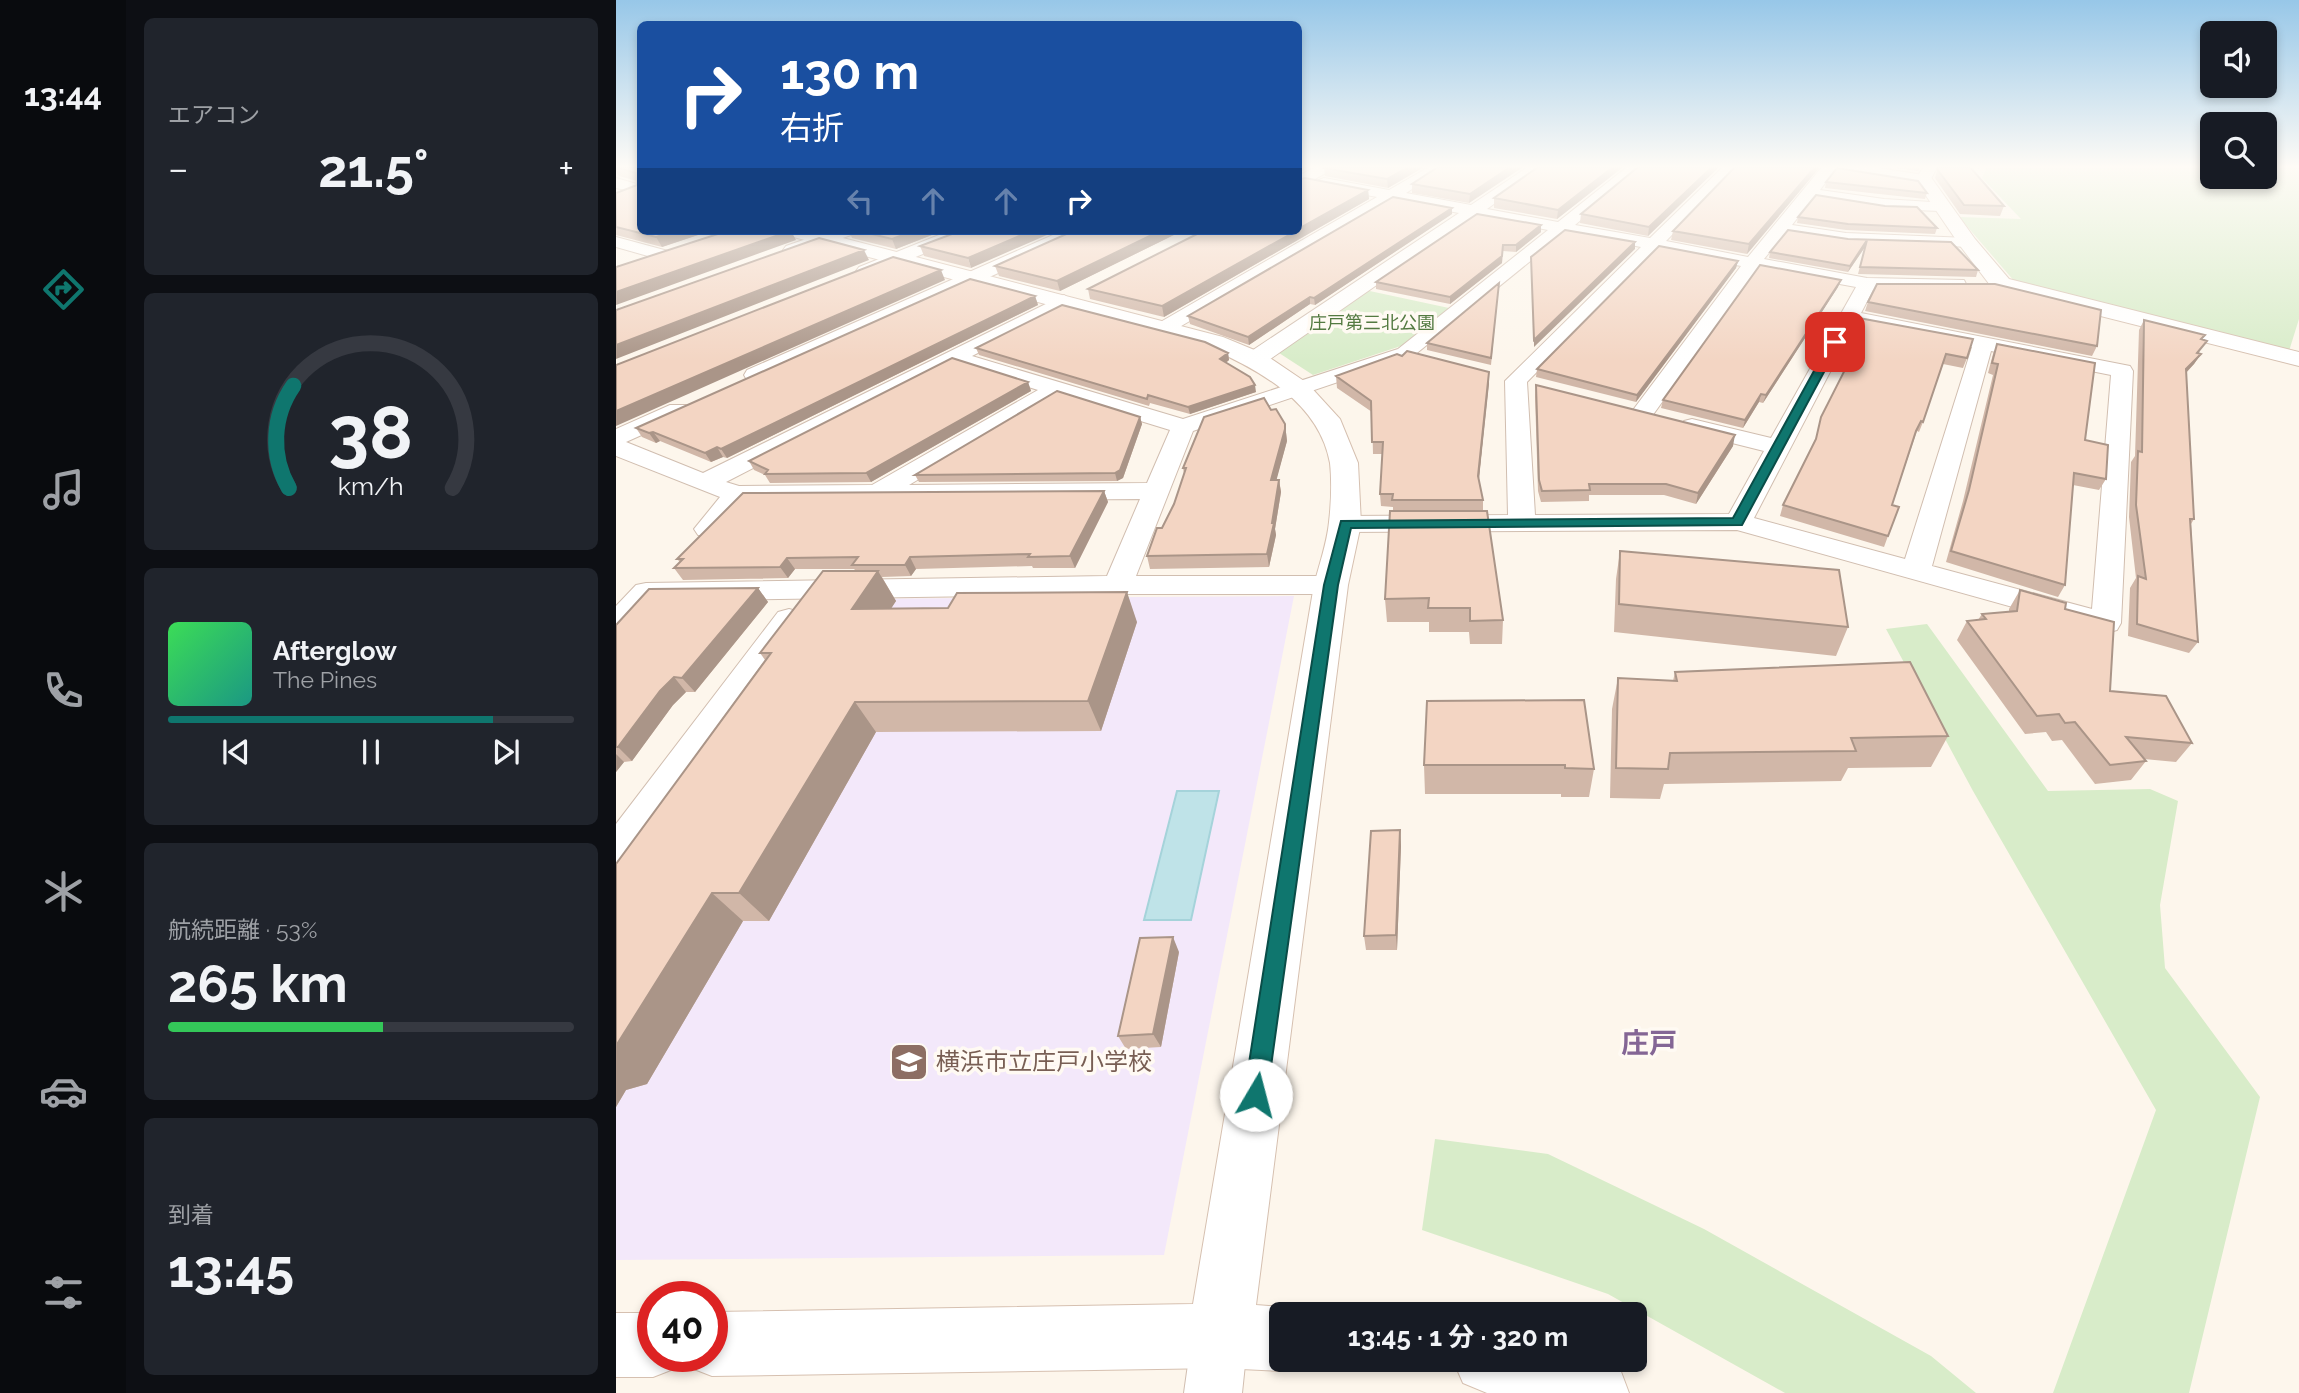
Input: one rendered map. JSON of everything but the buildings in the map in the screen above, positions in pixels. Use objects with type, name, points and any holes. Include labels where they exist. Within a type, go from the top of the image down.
[{"type":"street","points":[[1164,328],[1329,232]]},
{"type":"street","points":[[1255,359],[1442,232]]},
{"type":"street","points":[[954,357],[1183,427],[1405,353],[1555,232]]},
{"type":"street","points":[[1589,232],[1867,284],[2001,284],[2299,359]]},
{"type":"street","points":[[1521,524],[1516,381],[1667,232]]},
{"type":"street","points":[[1642,414],[1753,262],[1779,232]]},
{"type":"street","points":[[1808,232],[1846,238],[1968,243]]},
{"type":"street","points":[[1960,232],[2001,284]]},
{"type":"street","points":[[808,235],[972,277],[1076,296],[1164,328],[1214,342],[1255,359],[1298,389],[1326,419],[1344,463],[1345,524],[1331,585],[1217,1365]]},
{"type":"street","points":[[772,258],[834,235]]},
{"type":"street","points":[[846,278],[954,235]]},
{"type":"street","points":[[730,386],[1067,235]]},
{"type":"street","points":[[616,242],[668,253],[628,267]]},
{"type":"street","points":[[1738,522],[1867,284]]},
{"type":"street","points":[[704,483],[1076,296]]},
{"type":"street","points":[[1345,524],[1738,522],[2106,623],[2122,371],[1850,317]]},
{"type":"street","points":[[1916,571],[1983,344]]},
{"type":"street","points":[[1405,353],[1430,359]]},
{"type":"street","points":[[1491,375],[1541,388]]},
{"type":"street","points":[[880,491],[1057,388]]},
{"type":"street","points":[[616,438],[692,403]]},
{"type":"street","points":[[1617,407],[1777,447]]},
{"type":"street","points":[[1118,585],[1183,427]]},
{"type":"street","points":[[616,447],[737,494],[1157,491]]},
{"type":"street","points":[[708,529],[737,494]]},
{"type":"street","points":[[616,624],[646,592],[1118,585],[1331,585]]},
{"type":"street","points":[[616,853],[811,589]]},
{"type":"street","points":[[728,1345],[1217,1365],[1269,1344]]},
{"type":"street","points":[[616,1345],[637,1345]]},
{"type":"street","points":[[1547,1372],[1562,1375],[1595,1393]]},
{"type":"shaded area","name":"横浜市立庄戸小学校","points":[[1294,596],[1164,1255],[616,1260],[616,869],[829,599]]},
{"type":"green space","points":[[1972,232],[2299,232],[2299,319],[2289,351],[2015,282]]},
{"type":"green space","name":"庄戸第三北公園","points":[[1365,290],[1449,308],[1404,345],[1313,375],[1276,351]]},
{"type":"green space","points":[[1927,624],[2048,791],[2150,789],[2178,801],[2160,905],[2165,968],[2260,1097],[2189,1393],[2053,1393],[2156,1110],[1973,791],[1886,629]]},
{"type":"green space","points":[[1435,1139],[1548,1154],[1704,1229],[1931,1356],[1976,1393],[1785,1393],[1647,1316],[1647,1302],[1622,1302],[1608,1294],[1422,1230]]},
{"type":"water","points":[[1177,791],[1219,791],[1191,920],[1144,920]]},
{"type":"place","name":"横浜市立庄戸小学校","points":[[909,1062]]},
{"type":"district","name":"庄戸","points":[[1649,1043]]},
{"type":"route","points":[[1256,1095],[1331,585],[1345,524],[1738,522],[1835,342]]}]
